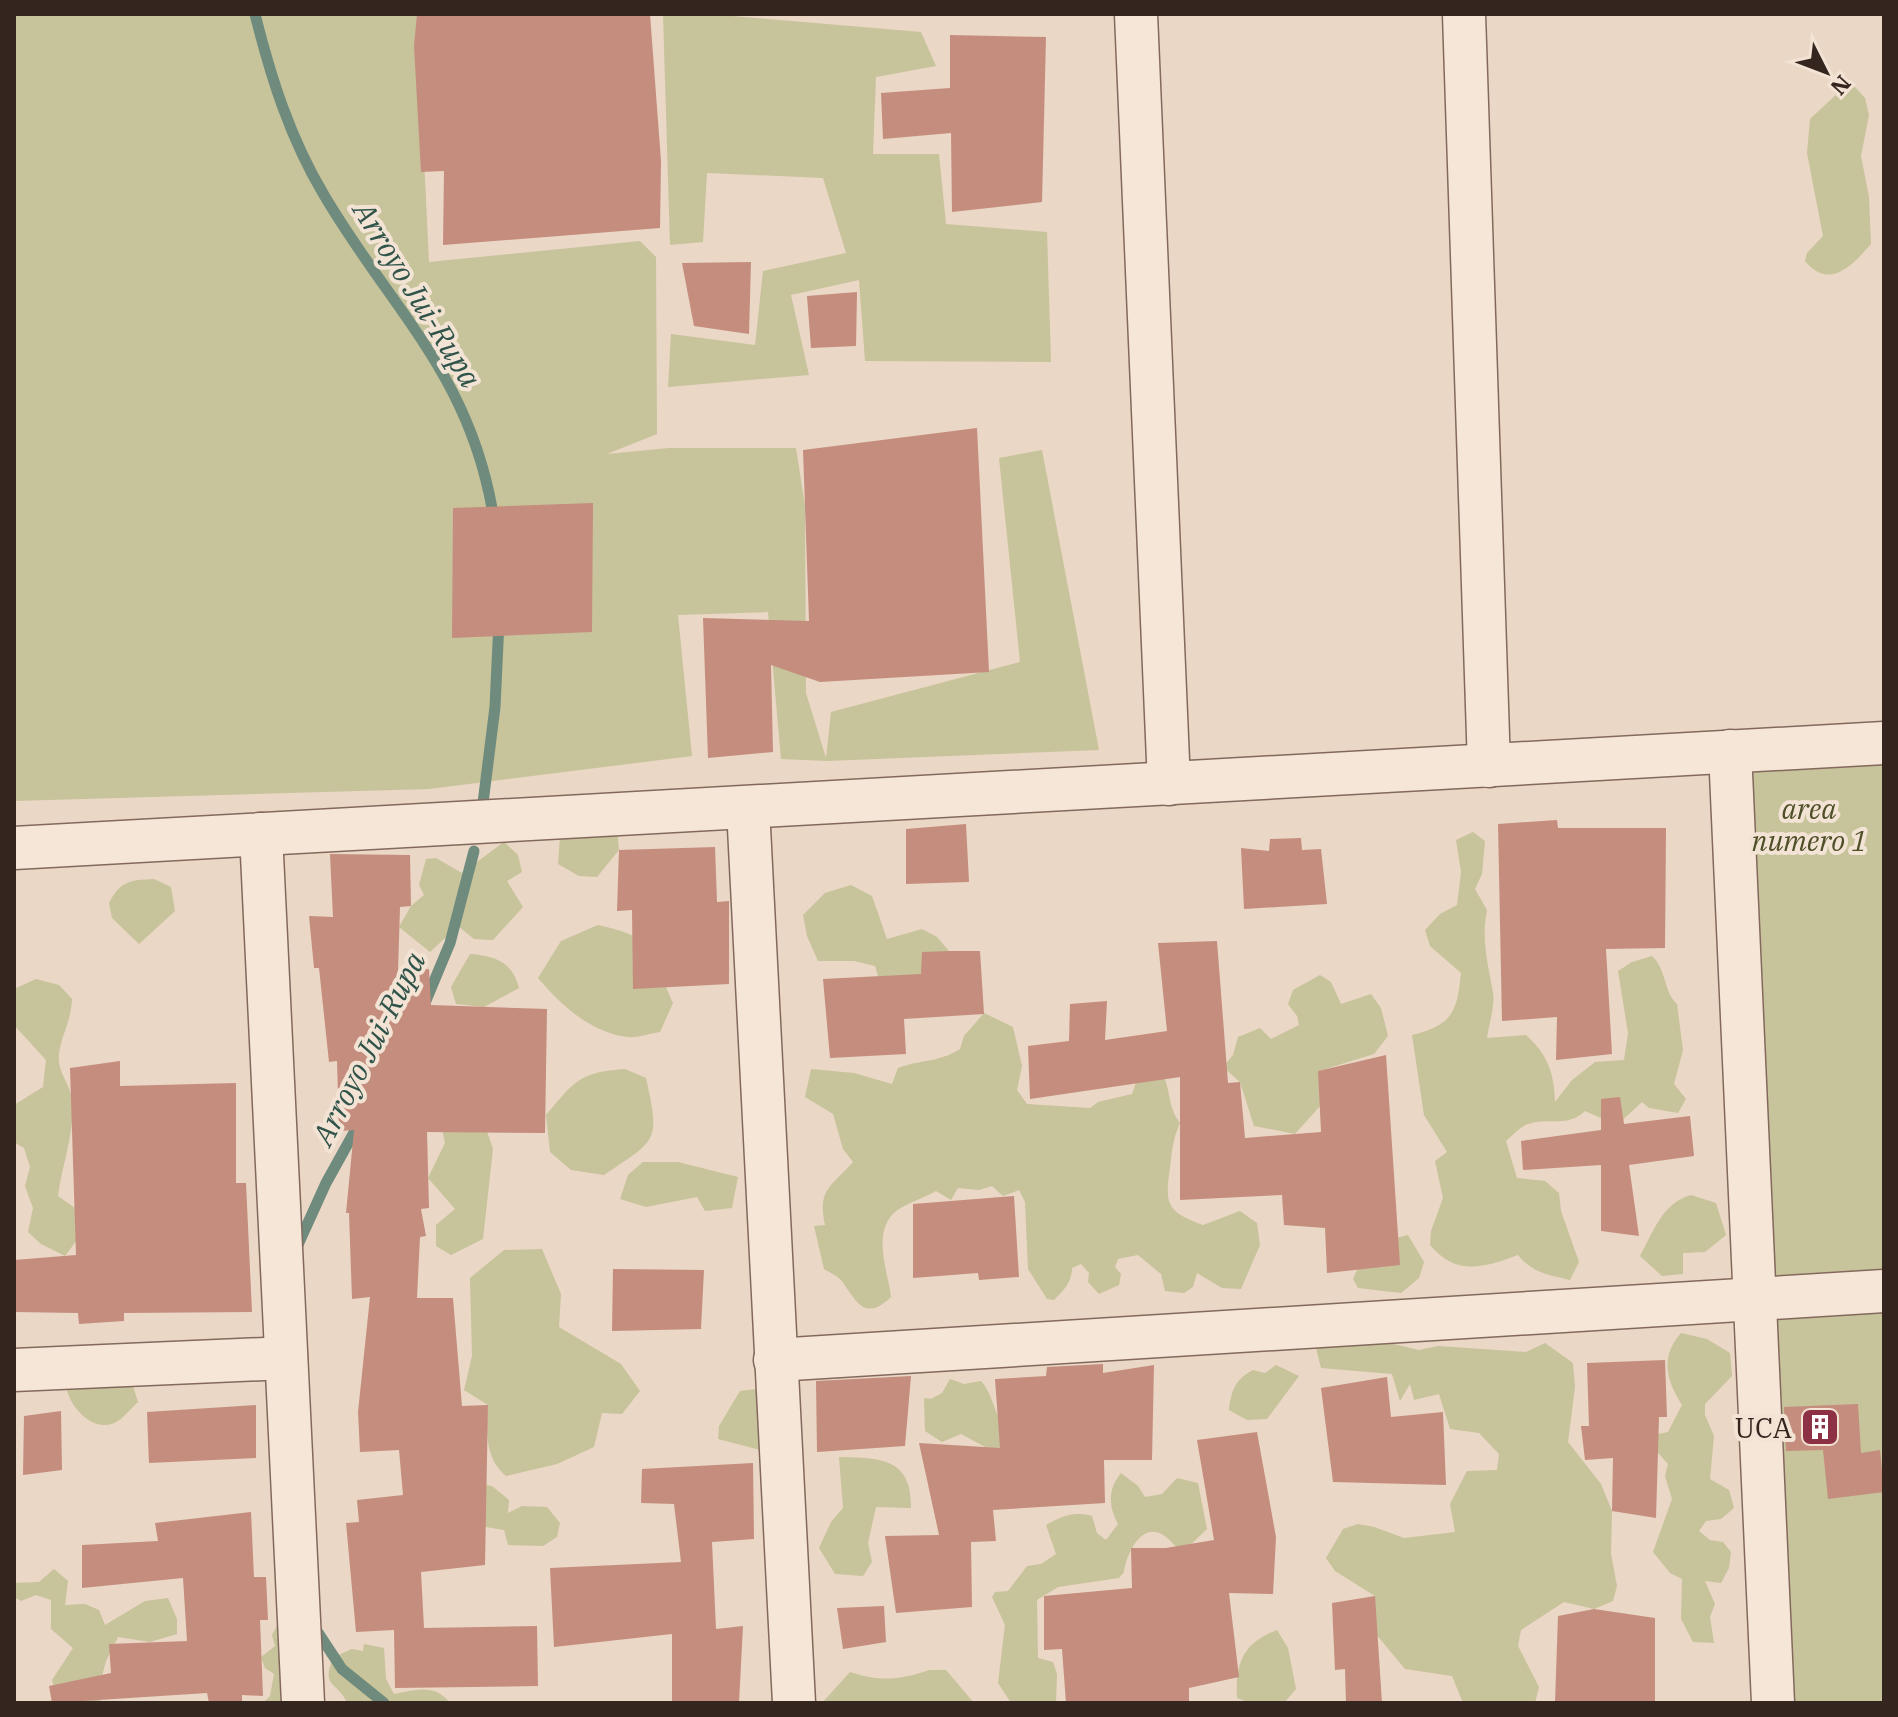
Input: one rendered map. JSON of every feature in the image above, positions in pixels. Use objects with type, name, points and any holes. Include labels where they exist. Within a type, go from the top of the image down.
[{"type":"street","points":[[1136,14],[1169,784]]},
{"type":"street","points":[[1464,14],[1489,766]]},
{"type":"street","points":[[14,848],[1884,743]]},
{"type":"street","points":[[1730,751],[1773,1703]]},
{"type":"street","points":[[748,808],[794,1703]]},
{"type":"street","points":[[261,834],[303,1703]]},
{"type":"street","points":[[775,1360],[1884,1291]]},
{"type":"street","points":[[14,1370],[286,1358]]},
{"type":"green space","points":[[14,14],[417,14],[429,262],[640,241],[656,257],[657,434],[607,454],[669,448],[796,448],[805,506],[806,693],[826,758],[831,712],[1020,662],[999,458],[1042,450],[1099,750],[827,761],[781,759],[768,612],[678,615],[692,756],[429,789],[14,801]]},
{"type":"green space","points":[[663,14],[709,14],[921,32],[936,66],[876,77],[873,154],[939,154],[946,224],[1047,232],[1051,362],[865,361],[859,280],[791,295],[809,375],[668,387],[671,334],[755,345],[763,271],[846,253],[823,178],[707,173],[703,242],[670,245]]},
{"type":"green space","points":[[1855,87],[1865,98],[1869,115],[1861,156],[1869,197],[1871,244],[1840,272],[1823,274],[1805,261],[1807,253],[1823,236],[1807,153],[1810,119],[1840,91]]},
{"type":"green space","name":"area numero 1","points":[[1884,743],[1884,1703],[1773,1703],[1730,751]]},
{"type":"green space","points":[[617,829],[619,850],[597,877],[579,876],[558,864],[560,837]]},
{"type":"green space","points":[[1473,832],[1485,841],[1482,874],[1475,889],[1487,910],[1485,942],[1493,1009],[1487,1038],[1526,1035],[1540,1050],[1548,1065],[1555,1102],[1572,1080],[1595,1062],[1624,1060],[1628,1033],[1618,971],[1632,962],[1652,956],[1677,1004],[1683,1050],[1674,1084],[1686,1099],[1678,1113],[1649,1108],[1642,1102],[1617,1125],[1585,1111],[1565,1121],[1528,1124],[1506,1141],[1517,1178],[1545,1181],[1559,1193],[1561,1211],[1579,1262],[1570,1280],[1535,1270],[1518,1255],[1482,1266],[1460,1265],[1440,1255],[1430,1245],[1431,1231],[1443,1198],[1435,1161],[1447,1152],[1424,1115],[1412,1035],[1444,1022],[1454,1008],[1461,973],[1430,946],[1425,930],[1440,914],[1457,905],[1461,872],[1456,840]]},
{"type":"green space","points":[[504,842],[518,855],[522,872],[507,881],[523,907],[493,940],[474,939],[458,926],[430,952],[399,927],[411,906],[424,895],[419,885],[426,859],[436,858],[462,873]]},
{"type":"green space","points":[[154,879],[171,887],[175,911],[139,944],[112,918],[109,903],[117,890],[127,883]]},
{"type":"green space","points":[[851,885],[872,896],[887,939],[922,929],[937,937],[949,951],[949,977],[878,976],[875,966],[854,961],[818,961],[807,936],[803,915],[825,893]]},
{"type":"green space","points":[[598,925],[632,935],[649,949],[655,959],[673,1003],[660,1032],[628,1037],[602,1030],[578,1016],[538,978],[561,941]]},
{"type":"green space","points":[[470,954],[488,956],[502,962],[512,972],[519,988],[484,1007],[456,1004],[451,987]]},
{"type":"green space","points":[[1320,975],[1331,982],[1341,1004],[1371,994],[1381,1008],[1388,1036],[1374,1054],[1319,1071],[1320,1106],[1295,1134],[1254,1126],[1240,1082],[1223,1067],[1233,1055],[1238,1037],[1260,1028],[1271,1039],[1299,1025],[1297,1016],[1288,1004],[1293,990]]},
{"type":"green space","points":[[36,979],[59,985],[72,999],[59,1054],[59,1065],[71,1095],[72,1120],[58,1196],[92,1220],[65,1256],[41,1244],[28,1232],[33,1208],[25,1186],[30,1167],[24,1148],[14,1142],[14,1105],[43,1087],[46,1060],[14,1025],[14,989]]},
{"type":"green space","points":[[984,1013],[1013,1027],[1022,1066],[1017,1090],[1027,1104],[1090,1108],[1098,1102],[1132,1094],[1138,1077],[1159,1068],[1180,1123],[1168,1179],[1170,1204],[1181,1215],[1203,1225],[1240,1211],[1257,1223],[1260,1245],[1241,1289],[1222,1288],[1197,1273],[1193,1287],[1184,1293],[1165,1291],[1161,1274],[1138,1255],[1118,1259],[1115,1267],[1121,1274],[1119,1285],[1099,1294],[1088,1282],[1089,1273],[1081,1264],[1072,1268],[1069,1282],[1058,1296],[1054,1300],[1047,1299],[1028,1269],[1025,1202],[1019,1190],[1003,1196],[992,1186],[979,1190],[958,1188],[951,1200],[936,1191],[896,1211],[884,1230],[883,1252],[891,1297],[882,1305],[874,1308],[862,1306],[841,1280],[824,1269],[814,1226],[825,1225],[823,1203],[828,1189],[853,1162],[843,1149],[833,1114],[805,1097],[811,1069],[854,1073],[892,1084],[898,1068],[944,1057],[960,1049],[964,1036]]},
{"type":"green space","points":[[625,1069],[646,1078],[653,1115],[650,1137],[635,1154],[604,1175],[571,1170],[550,1152],[546,1115],[579,1080],[597,1073]]},
{"type":"green space","points":[[435,1098],[481,1114],[493,1149],[483,1239],[451,1255],[436,1246],[436,1225],[455,1209],[428,1178],[445,1143]]},
{"type":"green space","points":[[643,1162],[678,1162],[738,1177],[732,1208],[705,1211],[697,1197],[646,1207],[620,1199],[628,1175]]},
{"type":"green space","points":[[1691,1195],[1716,1203],[1726,1235],[1705,1252],[1683,1253],[1683,1274],[1662,1276],[1640,1256],[1666,1211]]},
{"type":"green space","points":[[1408,1235],[1424,1262],[1419,1278],[1401,1293],[1358,1288],[1353,1279],[1368,1254],[1381,1244]]},
{"type":"green space","points":[[542,1249],[561,1294],[559,1327],[621,1364],[640,1391],[622,1414],[602,1413],[594,1447],[557,1464],[506,1476],[490,1452],[488,1405],[464,1390],[472,1356],[470,1278],[504,1250]]},
{"type":"green space","points":[[1681,1333],[1707,1339],[1730,1353],[1732,1376],[1705,1404],[1705,1415],[1714,1436],[1710,1479],[1729,1490],[1734,1508],[1721,1519],[1706,1521],[1699,1531],[1710,1540],[1723,1542],[1731,1552],[1729,1568],[1721,1583],[1705,1581],[1715,1604],[1710,1617],[1714,1643],[1693,1642],[1681,1619],[1682,1579],[1670,1573],[1653,1552],[1672,1499],[1665,1476],[1668,1464],[1644,1437],[1668,1432],[1682,1405],[1672,1387],[1668,1369],[1670,1351]]},
{"type":"green space","points":[[1351,1334],[1419,1350],[1438,1346],[1526,1352],[1545,1343],[1573,1363],[1575,1387],[1568,1442],[1601,1484],[1612,1511],[1611,1554],[1617,1586],[1613,1601],[1594,1609],[1564,1602],[1521,1630],[1518,1646],[1539,1687],[1535,1703],[1463,1703],[1452,1676],[1405,1669],[1375,1633],[1375,1596],[1335,1571],[1326,1558],[1343,1529],[1358,1524],[1404,1538],[1455,1532],[1450,1504],[1467,1471],[1497,1470],[1499,1454],[1479,1433],[1450,1429],[1439,1394],[1414,1400],[1410,1384],[1400,1401],[1392,1374],[1321,1368],[1315,1344]]},
{"type":"green space","points":[[1276,1365],[1299,1376],[1267,1419],[1247,1420],[1229,1410],[1233,1391],[1242,1377],[1253,1370],[1265,1373]]},
{"type":"green space","points":[[950,1379],[964,1384],[981,1381],[985,1386],[1008,1434],[1000,1455],[961,1434],[942,1442],[925,1431],[924,1398],[931,1399],[942,1393]]},
{"type":"green space","points":[[66,1385],[133,1386],[138,1402],[114,1423],[98,1424],[76,1408]]},
{"type":"green space","points":[[757,1389],[772,1403],[764,1451],[718,1439],[719,1426],[740,1391]]},
{"type":"green space","points":[[839,1457],[867,1458],[890,1464],[906,1479],[910,1491],[911,1508],[876,1507],[868,1543],[872,1562],[863,1576],[835,1574],[819,1548],[831,1522],[843,1508]]},
{"type":"green space","points":[[1121,1473],[1138,1486],[1145,1497],[1162,1494],[1177,1478],[1198,1483],[1207,1529],[1182,1553],[1163,1535],[1148,1532],[1131,1549],[1119,1578],[1058,1587],[1037,1600],[1038,1658],[1053,1662],[1057,1674],[1056,1703],[1011,1703],[998,1683],[1005,1625],[992,1597],[995,1592],[1008,1591],[1027,1566],[1041,1564],[1056,1554],[1046,1525],[1052,1522],[1074,1514],[1092,1516],[1097,1533],[1106,1540],[1118,1524],[1112,1511],[1111,1498]]},
{"type":"green space","points":[[471,1483],[492,1486],[509,1500],[508,1513],[522,1506],[547,1507],[560,1523],[557,1537],[543,1546],[508,1545],[504,1530],[486,1527],[464,1515]]},
{"type":"green space","points":[[54,1569],[68,1581],[65,1605],[85,1604],[99,1610],[105,1625],[145,1601],[168,1598],[177,1619],[177,1634],[150,1642],[118,1637],[106,1661],[97,1695],[102,1703],[40,1703],[57,1699],[52,1680],[73,1648],[51,1629],[51,1600],[36,1595],[21,1601],[14,1597],[14,1583],[39,1582]]},
{"type":"green space","points":[[278,1624],[291,1624],[284,1703],[263,1703],[270,1696],[274,1674],[265,1668],[261,1657],[275,1646],[272,1635]]},
{"type":"green space","points":[[1277,1630],[1288,1648],[1296,1689],[1284,1703],[1250,1703],[1237,1698],[1238,1674],[1244,1656],[1256,1641]]},
{"type":"green space","points":[[364,1644],[384,1648],[386,1679],[394,1694],[431,1690],[450,1703],[347,1703],[329,1679],[330,1667],[334,1657],[352,1649],[363,1651]]},
{"type":"green space","points":[[929,1670],[946,1670],[974,1703],[822,1703],[850,1672],[890,1678]]},
{"type":"building","points":[[417,14],[650,14],[661,161],[660,228],[443,245],[444,171],[421,172],[414,46]]},
{"type":"building","points":[[950,35],[1046,37],[1042,202],[952,212],[951,133],[883,139],[881,93],[950,88]]},
{"type":"building","points":[[751,262],[749,334],[694,326],[682,263]]},
{"type":"building","points":[[857,292],[856,346],[811,348],[807,296]]},
{"type":"building","points":[[977,428],[989,672],[820,682],[771,665],[773,752],[708,758],[703,618],[809,621],[803,450]]},
{"type":"building","points":[[593,503],[592,632],[452,638],[453,508]]},
{"type":"building","points":[[1557,820],[1558,828],[1666,828],[1665,948],[1606,949],[1612,1054],[1556,1060],[1557,1017],[1502,1021],[1498,824]]},
{"type":"building","points":[[966,824],[969,882],[906,884],[906,829]]},
{"type":"building","points":[[1301,838],[1302,850],[1321,849],[1327,904],[1244,909],[1241,848],[1269,851],[1270,839]]},
{"type":"building","points":[[715,847],[717,902],[729,901],[729,984],[633,989],[632,910],[617,911],[619,850]]},
{"type":"building","points":[[330,854],[410,855],[411,906],[400,907],[398,972],[429,969],[431,1005],[547,1009],[545,1133],[427,1132],[429,1208],[421,1209],[426,1236],[420,1237],[417,1298],[453,1298],[462,1406],[488,1405],[485,1565],[421,1572],[424,1628],[537,1626],[538,1686],[395,1688],[394,1630],[356,1632],[346,1523],[359,1522],[357,1500],[403,1495],[399,1450],[360,1452],[358,1412],[370,1297],[352,1299],[349,1213],[346,1213],[354,1130],[339,1131],[337,1061],[329,1062],[319,968],[314,968],[309,916],[333,917]]},
{"type":"building","points":[[1217,941],[1228,1083],[1240,1082],[1245,1138],[1321,1132],[1318,1071],[1386,1055],[1400,1265],[1327,1273],[1325,1228],[1284,1225],[1282,1195],[1180,1200],[1180,1077],[1030,1099],[1028,1046],[1069,1041],[1070,1004],[1107,1001],[1105,1040],[1167,1031],[1158,943]]},
{"type":"building","points":[[980,951],[984,1014],[904,1019],[906,1054],[830,1058],[823,979],[921,974],[922,952]]},
{"type":"building","points":[[120,1061],[120,1086],[236,1083],[236,1183],[246,1183],[252,1312],[124,1313],[124,1321],[79,1324],[78,1313],[14,1312],[14,1260],[76,1255],[70,1068]]},
{"type":"building","points":[[1620,1097],[1624,1124],[1690,1116],[1694,1156],[1629,1165],[1639,1236],[1601,1231],[1601,1165],[1523,1170],[1521,1141],[1601,1130],[1601,1099]]},
{"type":"building","points":[[1014,1196],[1019,1277],[979,1280],[978,1273],[913,1278],[913,1204]]},
{"type":"building","points":[[613,1269],[704,1270],[701,1329],[612,1331]]},
{"type":"building","points":[[1665,1360],[1667,1417],[1659,1417],[1656,1518],[1612,1511],[1613,1458],[1585,1460],[1581,1426],[1589,1426],[1587,1363]]},
{"type":"building","points":[[1103,1364],[1103,1373],[1154,1365],[1152,1460],[1104,1460],[1105,1503],[993,1510],[996,1541],[971,1542],[972,1607],[896,1613],[885,1536],[939,1535],[919,1443],[1000,1448],[995,1379],[1046,1376],[1047,1367]]},
{"type":"building","points":[[911,1376],[905,1446],[817,1452],[816,1381]]},
{"type":"building","points":[[1387,1377],[1391,1417],[1443,1412],[1446,1485],[1333,1482],[1321,1388]]},
{"type":"building","points":[[1858,1404],[1861,1453],[1880,1450],[1884,1492],[1828,1499],[1823,1450],[1786,1451],[1784,1407]]},
{"type":"building","points":[[256,1405],[256,1458],[149,1463],[147,1412]]},
{"type":"building","points":[[61,1411],[62,1470],[23,1475],[24,1416]]},
{"type":"building","points":[[1257,1432],[1276,1537],[1273,1594],[1229,1593],[1239,1677],[1189,1688],[1189,1703],[1066,1703],[1062,1649],[1044,1650],[1044,1596],[1132,1588],[1131,1548],[1166,1548],[1214,1540],[1197,1440]]},
{"type":"building","points":[[753,1463],[754,1539],[712,1542],[716,1629],[743,1626],[739,1703],[672,1703],[672,1634],[554,1647],[550,1568],[681,1562],[674,1504],[641,1503],[642,1469]]},
{"type":"building","points":[[251,1512],[254,1577],[266,1577],[268,1620],[260,1620],[263,1696],[242,1695],[242,1703],[209,1703],[207,1693],[52,1703],[49,1686],[111,1673],[109,1644],[187,1641],[183,1578],[82,1588],[82,1545],[158,1541],[155,1523]]},
{"type":"building","points":[[1375,1596],[1382,1703],[1346,1703],[1345,1669],[1335,1670],[1332,1603]]},
{"type":"building","points":[[884,1606],[886,1642],[843,1649],[837,1608]]},
{"type":"building","points":[[1594,1609],[1655,1618],[1655,1703],[1555,1703],[1558,1616]]},
{"type":"waterway","name":"Arroyo Jui-Rupa","points":[[255,14],[275,84],[301,152],[350,237],[427,347],[449,385],[468,425],[483,469],[494,520]]},
{"type":"waterway","name":"Arroyo Jui-Rupa","points":[[483,803],[495,707],[499,621]]},
{"type":"waterway","name":"Arroyo Jui-Rupa","points":[[425,1003],[450,943],[474,851]]},
{"type":"waterway","name":"Arroyo Jui-Rupa","points":[[297,1247],[326,1183],[361,1120]]},
{"type":"waterway","name":"Arroyo Jui-Rupa","points":[[315,1628],[342,1669],[384,1703]]},
{"type":"place","name":"UCA","points":[[1820,1427]]}]
